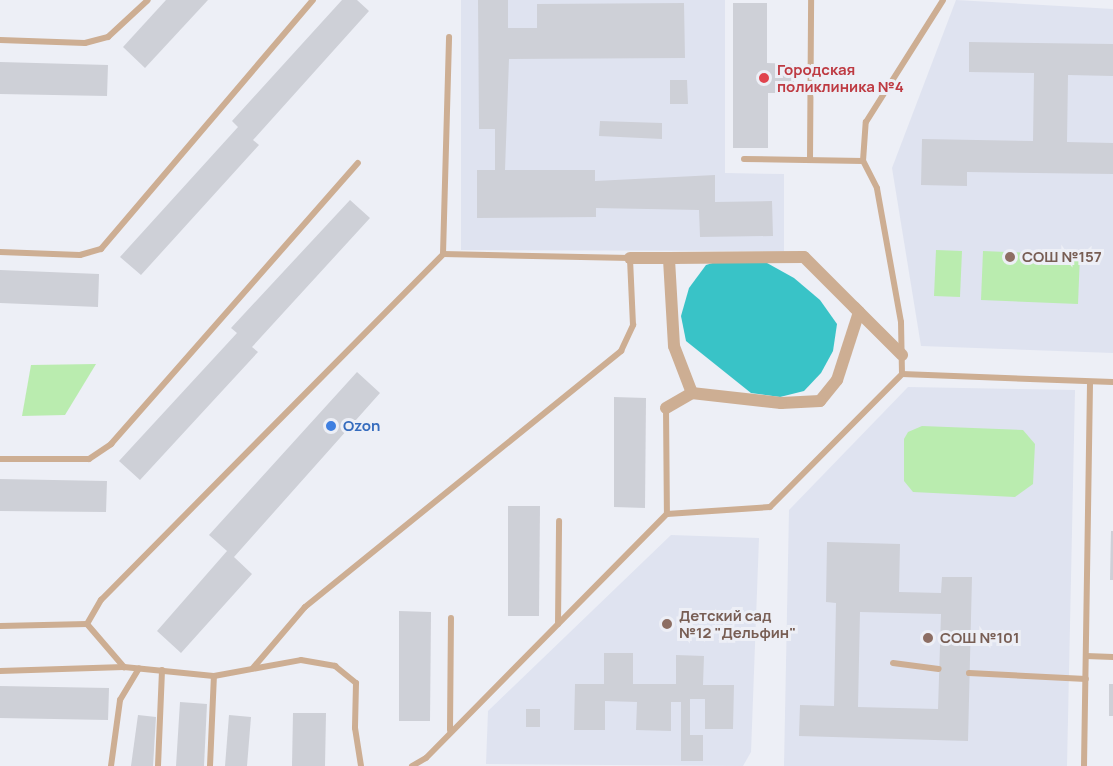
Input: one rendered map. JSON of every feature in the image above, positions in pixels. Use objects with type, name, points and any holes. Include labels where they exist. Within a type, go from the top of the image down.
[{"type":"street","points":[[630,258],[804,257],[902,355]]},
{"type":"street","points":[[669,258],[674,346],[692,393]]},
{"type":"street","points":[[666,408],[692,393],[782,403],[820,401],[837,380],[859,312]]},
{"type":"lane","points":[[0,40],[85,43],[108,37],[148,0]]},
{"type":"lane","points":[[0,252],[80,255],[101,249],[313,0]]},
{"type":"lane","points":[[810,160],[811,0]]},
{"type":"lane","points":[[412,766],[426,758],[450,730],[667,514],[770,507],[902,374],[901,322],[877,188],[863,160],[866,122],[943,0]]},
{"type":"lane","points":[[87,624],[101,600],[443,254],[449,37]]},
{"type":"lane","points":[[744,159],[863,160]]},
{"type":"lane","points":[[0,459],[89,459],[111,444],[358,163]]},
{"type":"lane","points":[[253,668],[305,607],[621,351],[633,325],[630,258],[443,254]]},
{"type":"lane","points":[[902,374],[1113,382]]},
{"type":"lane","points":[[1084,766],[1090,381]]},
{"type":"lane","points":[[666,408],[667,514]]},
{"type":"lane","points":[[558,625],[559,521]]},
{"type":"lane","points":[[450,730],[451,618]]},
{"type":"lane","points":[[0,626],[87,624]]},
{"type":"lane","points":[[87,624],[124,667]]},
{"type":"lane","points":[[1086,656],[1113,657]]},
{"type":"lane","points":[[0,671],[124,667],[214,676],[302,660],[335,666],[356,683],[354,728],[361,766]]},
{"type":"lane","points":[[893,663],[939,669]]},
{"type":"lane","points":[[111,766],[120,700],[139,668]]},
{"type":"lane","points":[[158,766],[162,670]]},
{"type":"lane","points":[[969,673],[1086,679]]},
{"type":"lane","points":[[210,766],[214,676]]},
{"type":"shaded area","points":[[461,0],[725,0],[725,173],[784,174],[784,251],[461,250]]},
{"type":"shaded area","name":"СОШ №157","points":[[956,0],[1113,9],[1113,353],[921,346],[892,168]]},
{"type":"shaded area","name":"СОШ №101","points":[[908,387],[1075,390],[1067,766],[784,766],[789,510]]},
{"type":"shaded area","name":"Детский сад №12 \"Дельфин\"","points":[[671,535],[759,538],[751,752],[743,766],[486,764],[488,711]]},
{"type":"green space","points":[[936,250],[962,251],[960,297],[934,296]]},
{"type":"green space","points":[[983,251],[1080,255],[1078,304],[981,300]]},
{"type":"green space","points":[[96,364],[65,415],[22,416],[31,365]]},
{"type":"green space","points":[[922,426],[1023,430],[1035,444],[1033,484],[1015,497],[913,492],[904,481],[904,439],[908,432]]},
{"type":"water","points":[[732,257],[767,263],[794,278],[820,300],[837,324],[833,351],[821,373],[804,391],[780,397],[751,393],[686,341],[681,316],[689,288],[706,265]]},
{"type":"building","points":[[166,0],[208,0],[145,68],[123,47]]},
{"type":"building","points":[[342,0],[357,0],[369,11],[253,140],[259,145],[141,275],[120,257],[238,127],[232,121]]},
{"type":"building","points":[[478,0],[508,0],[508,28],[537,28],[537,4],[684,3],[685,58],[509,59],[505,170],[595,170],[595,181],[715,175],[715,202],[772,201],[773,236],[700,237],[699,210],[596,208],[596,217],[477,218],[477,170],[495,170],[495,129],[479,129]]},
{"type":"building","name":"Городская поликлиника №4","points":[[733,3],[767,3],[767,63],[794,64],[794,93],[768,93],[768,148],[733,148]]},
{"type":"building","points":[[969,42],[1113,44],[1113,76],[1068,75],[1067,142],[1113,143],[1113,174],[967,172],[967,186],[921,185],[922,139],[1033,141],[1034,73],[969,72]]},
{"type":"building","points":[[0,62],[108,65],[107,96],[0,94]]},
{"type":"building","points":[[670,80],[687,80],[688,104],[670,104]]},
{"type":"building","points":[[600,121],[662,123],[662,139],[599,136]]},
{"type":"building","points":[[350,200],[370,218],[252,347],[258,352],[140,480],[119,461],[237,333],[231,328]]},
{"type":"building","points":[[0,270],[99,274],[98,307],[0,303]]},
{"type":"building","points":[[357,372],[380,393],[234,557],[252,574],[181,653],[157,631],[227,551],[209,535]]},
{"type":"building","points":[[614,397],[646,398],[645,508],[614,507]]},
{"type":"building","points":[[0,479],[107,481],[106,512],[0,511]]},
{"type":"building","points":[[508,506],[540,506],[539,616],[508,616]]},
{"type":"building","points":[[1111,531],[1113,531],[1113,580],[1110,580]]},
{"type":"building","points":[[827,542],[900,544],[899,592],[941,593],[942,577],[972,577],[968,741],[799,736],[800,705],[834,706],[836,603],[826,602]],"holes":[[[860,612],[941,614],[938,709],[858,707]]]},
{"type":"building","points":[[399,611],[431,612],[430,721],[399,721]]},
{"type":"building","points":[[604,653],[633,653],[633,684],[676,684],[676,655],[704,656],[703,685],[734,685],[733,729],[705,729],[705,699],[690,699],[690,735],[703,735],[703,761],[681,761],[681,702],[671,702],[671,731],[636,730],[637,702],[605,701],[605,730],[574,730],[575,684],[604,684]]},
{"type":"building","points":[[1109,684],[1113,684],[1113,716],[1109,716]]},
{"type":"building","points":[[0,686],[109,688],[108,720],[0,718]]},
{"type":"building","points":[[180,702],[207,704],[204,766],[176,766]]},
{"type":"building","points":[[526,709],[540,709],[540,727],[526,727]]},
{"type":"building","points":[[293,713],[326,713],[325,766],[292,766]]},
{"type":"building","points":[[138,715],[156,717],[153,766],[131,766]]},
{"type":"building","points":[[229,715],[251,717],[247,766],[225,766]]},
{"type":"place","name":"Городская поликлиника №4","points":[[764,78]]},
{"type":"place","name":"СОШ №157","points":[[1010,257]]},
{"type":"place","name":"Ozon","points":[[331,426]]},
{"type":"place","name":"Детский сад №12 \"Дельфин\"","points":[[667,624]]},
{"type":"place","name":"СОШ №101","points":[[928,638]]}]
